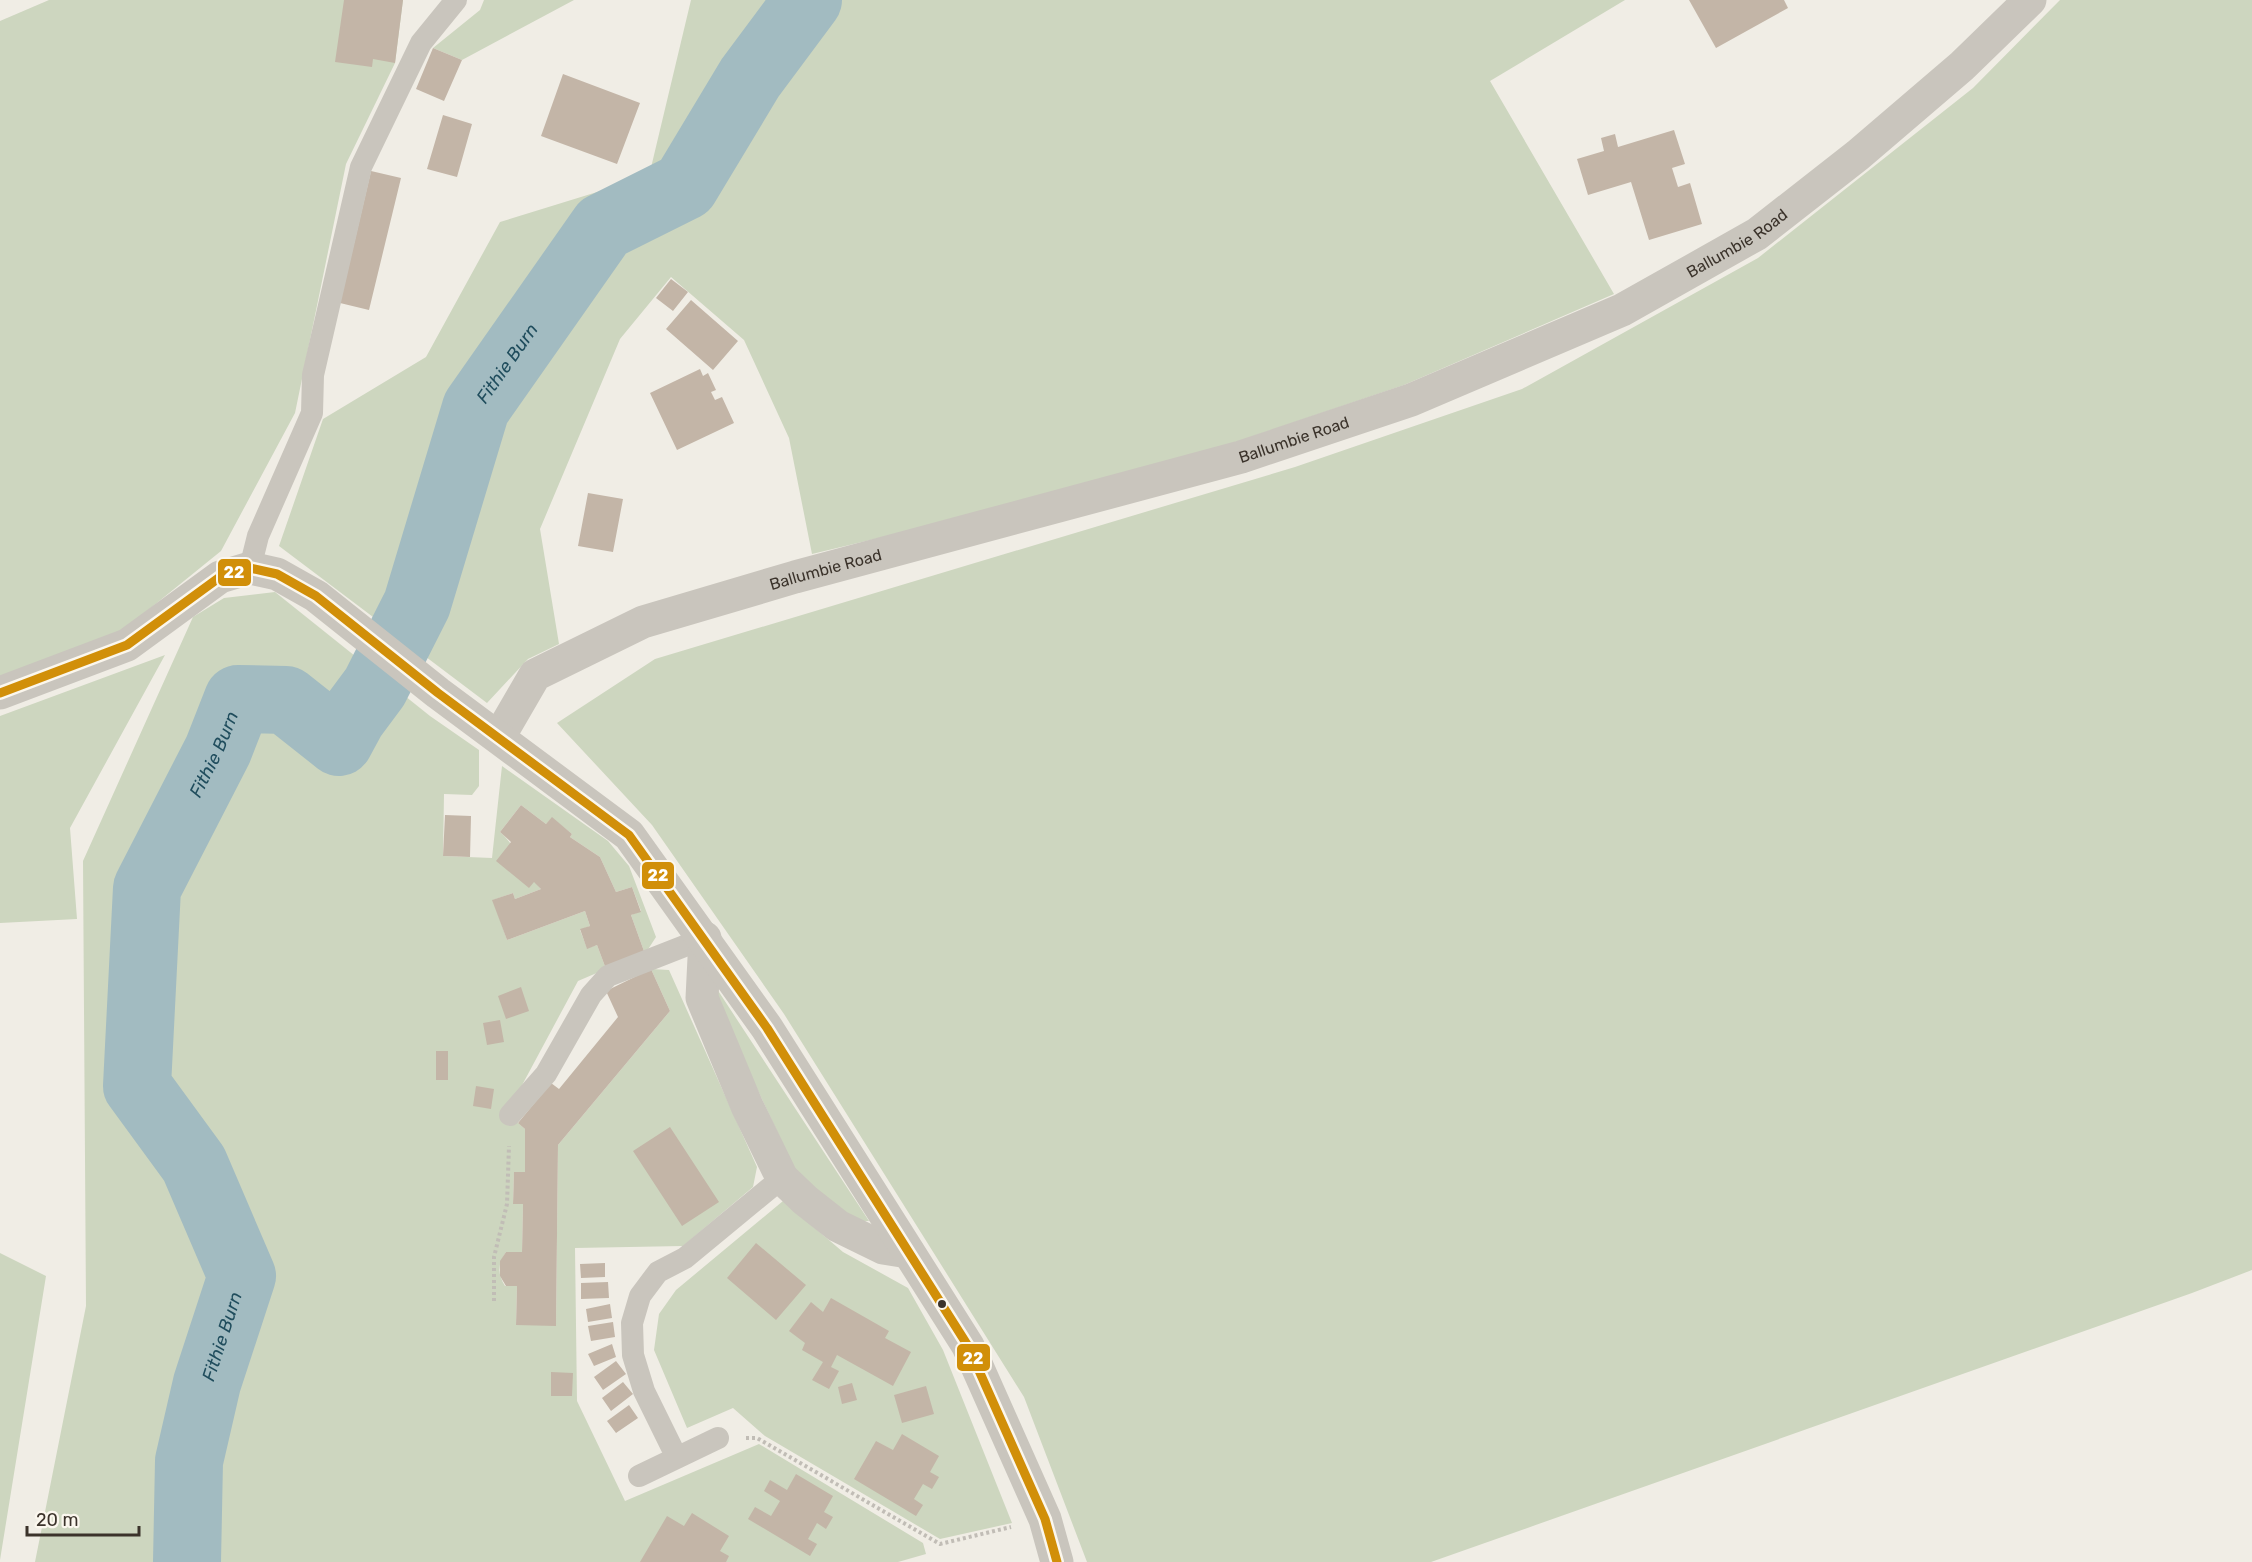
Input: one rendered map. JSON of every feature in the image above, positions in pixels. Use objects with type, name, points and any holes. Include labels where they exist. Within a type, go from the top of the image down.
[{"type":"street","name":"Ballumbie Road","points":[[499,737],[535,675],[643,622],[795,577],[1241,457],[1411,400],[1622,310],[1757,234],[1858,155],[1962,66],[2030,0]]},
{"type":"street","points":[[0,693],[127,645],[220,577],[250,568],[277,574],[316,596],[438,693],[629,835],[705,938],[767,1028],[968,1346],[1045,1519],[1057,1562]]},
{"type":"street","points":[[705,938],[702,998],[747,1106],[782,1178],[838,1226],[883,1248],[908,1252]]},
{"type":"lane","points":[[250,568],[258,536],[312,412],[313,375],[361,167],[421,43],[456,0]]},
{"type":"lane","points":[[510,1115],[546,1074],[591,995],[608,976],[705,938]]},
{"type":"lane","points":[[677,1458],[644,1391],[633,1355],[632,1323],[640,1296],[658,1272],[685,1258],[782,1178]]},
{"type":"lane","points":[[639,1476],[718,1438]]},
{"type":"path","points":[[494,1301],[494,1257],[507,1204],[510,1115]]},
{"type":"path","points":[[718,1438],[757,1438],[940,1545],[1045,1519]]},
{"type":"green space","points":[[49,0],[403,0],[395,63],[346,164],[295,413],[221,551],[121,632],[0,676],[0,21]]},
{"type":"green space","points":[[484,0],[574,0],[462,60],[433,48],[480,10]]},
{"type":"green space","points":[[691,0],[1625,0],[1490,81],[1614,294],[1404,385],[1236,442],[991,511],[812,554],[789,438],[744,340],[671,277],[620,339],[540,529],[559,644],[528,659],[487,703],[279,546],[323,419],[426,357],[500,222],[649,176]]},
{"type":"green space","points":[[2060,0],[2252,0],[2252,1270],[1431,1562],[1087,1562],[1024,1397],[784,1014],[652,825],[557,723],[655,659],[1295,467],[1522,389],[1758,258],[1973,88]]},
{"type":"green space","points":[[275,592],[430,716],[479,750],[479,786],[472,795],[444,794],[443,856],[492,858],[502,766],[608,841],[629,866],[656,937],[645,954],[631,915],[641,911],[632,887],[616,892],[600,857],[570,837],[572,834],[552,818],[546,824],[521,805],[500,832],[541,889],[515,899],[513,893],[493,900],[507,940],[585,911],[590,926],[580,930],[587,948],[597,945],[606,969],[578,981],[507,1113],[525,1129],[525,1172],[514,1173],[513,1204],[523,1204],[522,1252],[506,1252],[499,1269],[505,1286],[517,1286],[516,1325],[556,1325],[558,1145],[670,1011],[651,969],[669,970],[757,1167],[753,1187],[683,1246],[575,1248],[577,1401],[625,1501],[759,1444],[923,1543],[926,1554],[898,1562],[35,1562],[86,1306],[83,861],[193,617],[224,598]]},
{"type":"green space","points":[[165,655],[70,828],[77,919],[0,923],[0,716]]},
{"type":"green space","points":[[715,986],[869,1221],[856,1221],[800,1180],[720,1010]]},
{"type":"green space","points":[[783,1201],[843,1252],[908,1288],[943,1350],[1012,1523],[940,1539],[765,1436],[733,1408],[687,1428],[654,1350],[659,1314],[676,1290]]},
{"type":"green space","points":[[0,1253],[46,1276],[0,1560]]},
{"type":"building","points":[[344,0],[403,0],[395,63],[373,59],[372,67],[335,62]]},
{"type":"building","points":[[1689,0],[1784,0],[1788,8],[1716,48]]},
{"type":"building","points":[[433,48],[462,60],[444,101],[416,89]]},
{"type":"building","points":[[563,74],[640,103],[617,164],[541,136]]},
{"type":"building","points":[[443,115],[472,124],[457,177],[427,169]]},
{"type":"building","points":[[1674,130],[1685,164],[1672,168],[1678,187],[1690,183],[1702,224],[1649,240],[1631,182],[1588,195],[1577,159],[1604,151],[1601,138],[1615,134],[1618,147]]},
{"type":"building","points":[[371,171],[401,178],[369,310],[340,303]]},
{"type":"building","points":[[671,279],[688,292],[673,311],[656,298]]},
{"type":"building","points":[[691,300],[738,341],[713,370],[666,329]]},
{"type":"building","points":[[700,369],[703,376],[708,373],[716,390],[711,392],[715,400],[722,397],[734,423],[677,450],[650,393]]},
{"type":"building","points":[[588,493],[623,499],[613,552],[578,546]]},
{"type":"building","points":[[521,805],[546,824],[552,817],[572,834],[570,837],[600,857],[616,892],[632,887],[641,912],[631,915],[645,954],[606,969],[597,945],[587,949],[580,929],[590,926],[585,911],[507,940],[492,900],[513,893],[515,899],[541,889],[534,882],[529,888],[496,861],[511,842],[500,832]]},
{"type":"building","points":[[445,815],[471,816],[470,857],[443,856]]},
{"type":"building","points":[[651,969],[670,1011],[558,1145],[556,1326],[516,1325],[517,1286],[506,1286],[500,1276],[500,1261],[506,1252],[522,1252],[523,1204],[513,1204],[514,1172],[525,1172],[525,1129],[518,1123],[551,1083],[559,1089],[618,1017],[606,991]]},
{"type":"building","points":[[521,987],[529,1011],[506,1019],[498,996]]},
{"type":"building","points":[[500,1020],[504,1042],[487,1045],[483,1023]]},
{"type":"building","points":[[436,1051],[448,1051],[448,1080],[436,1080]]},
{"type":"building","points":[[476,1086],[494,1089],[491,1109],[473,1106]]},
{"type":"building","points":[[670,1127],[719,1202],[682,1226],[633,1151]]},
{"type":"building","points":[[756,1243],[806,1285],[776,1320],[727,1278]]},
{"type":"building","points":[[605,1263],[605,1277],[581,1278],[580,1264]]},
{"type":"building","points":[[608,1282],[609,1298],[581,1299],[581,1283]]},
{"type":"building","points":[[831,1298],[889,1331],[885,1338],[911,1352],[893,1386],[837,1355],[831,1367],[839,1371],[829,1389],[812,1380],[823,1362],[802,1350],[805,1343],[789,1331],[811,1302],[823,1312]]},
{"type":"building","points":[[610,1304],[612,1318],[588,1322],[586,1309]]},
{"type":"building","points":[[613,1322],[615,1337],[591,1341],[588,1326]]},
{"type":"building","points":[[612,1344],[616,1357],[594,1366],[588,1354]]},
{"type":"building","points":[[616,1361],[626,1374],[603,1390],[594,1377]]},
{"type":"building","points":[[551,1372],[573,1373],[572,1396],[551,1396]]},
{"type":"building","points":[[623,1382],[633,1394],[611,1411],[602,1398]]},
{"type":"building","points":[[852,1383],[857,1400],[842,1404],[838,1387]]},
{"type":"building","points":[[926,1386],[934,1414],[902,1423],[894,1395]]},
{"type":"building","points":[[629,1405],[638,1418],[616,1433],[607,1421]]},
{"type":"building","points":[[902,1434],[939,1456],[930,1472],[939,1477],[932,1489],[923,1484],[914,1499],[923,1505],[916,1516],[854,1479],[876,1441],[893,1450]]},
{"type":"building","points":[[796,1474],[833,1496],[824,1512],[833,1517],[826,1529],[817,1523],[808,1539],[817,1544],[810,1556],[748,1519],[755,1507],[771,1516],[780,1501],[764,1491],[770,1480],[787,1490]]},
{"type":"building","points":[[692,1513],[729,1536],[720,1551],[729,1556],[726,1562],[640,1562],[667,1516],[684,1526]]},
{"type":"waterway","name":"Fithie Burn","points":[[187,1562],[189,1461],[207,1383],[242,1276],[194,1164],[137,1086],[147,888],[218,750],[238,699],[286,700],[339,742],[352,718],[375,687],[417,604],[476,408],[603,227],[685,186],[750,78],[808,0]]},
{"type":"transit line","name":"22","points":[[0,693],[127,645],[220,577],[250,568],[277,574],[316,596],[438,693],[629,835],[767,1028],[968,1346],[1045,1519],[1057,1562]]}]
